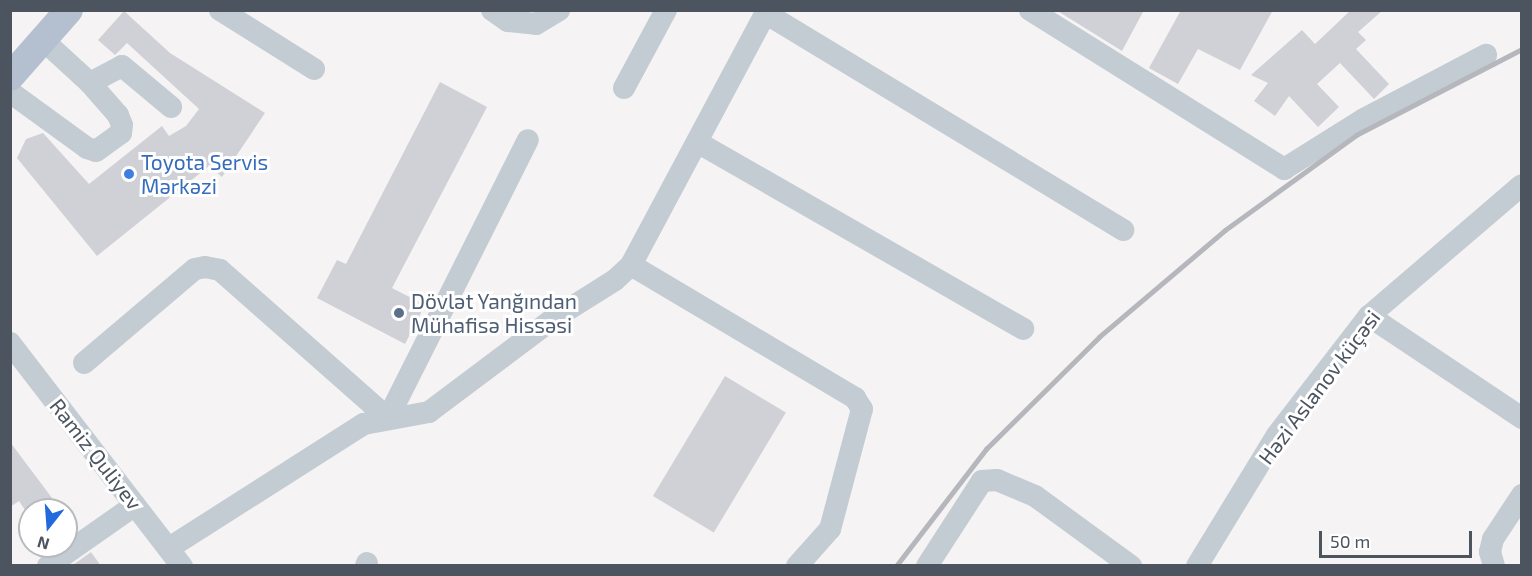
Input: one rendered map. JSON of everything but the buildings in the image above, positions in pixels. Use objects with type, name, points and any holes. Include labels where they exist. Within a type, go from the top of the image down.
[{"type":"main road","points":[[10,77],[69,10]]},
{"type":"street","points":[[220,10],[315,69]]},
{"type":"street","points":[[492,10],[508,21],[536,24],[559,10]]},
{"type":"street","points":[[624,88],[666,10]]},
{"type":"street","points":[[1030,10],[1284,168],[1364,119],[1486,55]]},
{"type":"street","points":[[175,557],[364,424],[429,412],[631,265],[766,12],[1123,230]]},
{"type":"street","points":[[10,92],[96,151],[121,133],[122,125],[118,115],[90,83],[43,40]]},
{"type":"street","points":[[90,83],[122,66],[171,107]]},
{"type":"street","points":[[388,418],[528,140]]},
{"type":"street","points":[[697,142],[1023,329]]},
{"type":"street","name":"Həzi Aslanov küçəsi","points":[[1197,566],[1277,435],[1370,316],[1468,227],[1521,185]]},
{"type":"street","points":[[631,265],[855,398],[862,410],[830,529],[797,566]]},
{"type":"street","points":[[84,363],[195,269],[205,267],[220,270],[388,418]]},
{"type":"street","points":[[1370,316],[1521,418]]},
{"type":"street","name":"Ramiz Quliyev","points":[[10,343],[175,557]]},
{"type":"street","points":[[927,566],[982,481],[997,480],[1035,495],[1131,566]]},
{"type":"street","points":[[1494,566],[1490,552],[1493,539],[1521,495]]},
{"type":"street","points":[[48,566],[135,505]]},
{"type":"railway","points":[[896,566],[986,449],[1099,337],[1225,230],[1356,135],[1522,49]]},
{"type":"place","name":"Toyota Servis Mərkəzi","points":[[129,174]]},
{"type":"place","name":"Dövlət Yanğından Mühafisə Hissəsi","points":[[399,313]]}]
